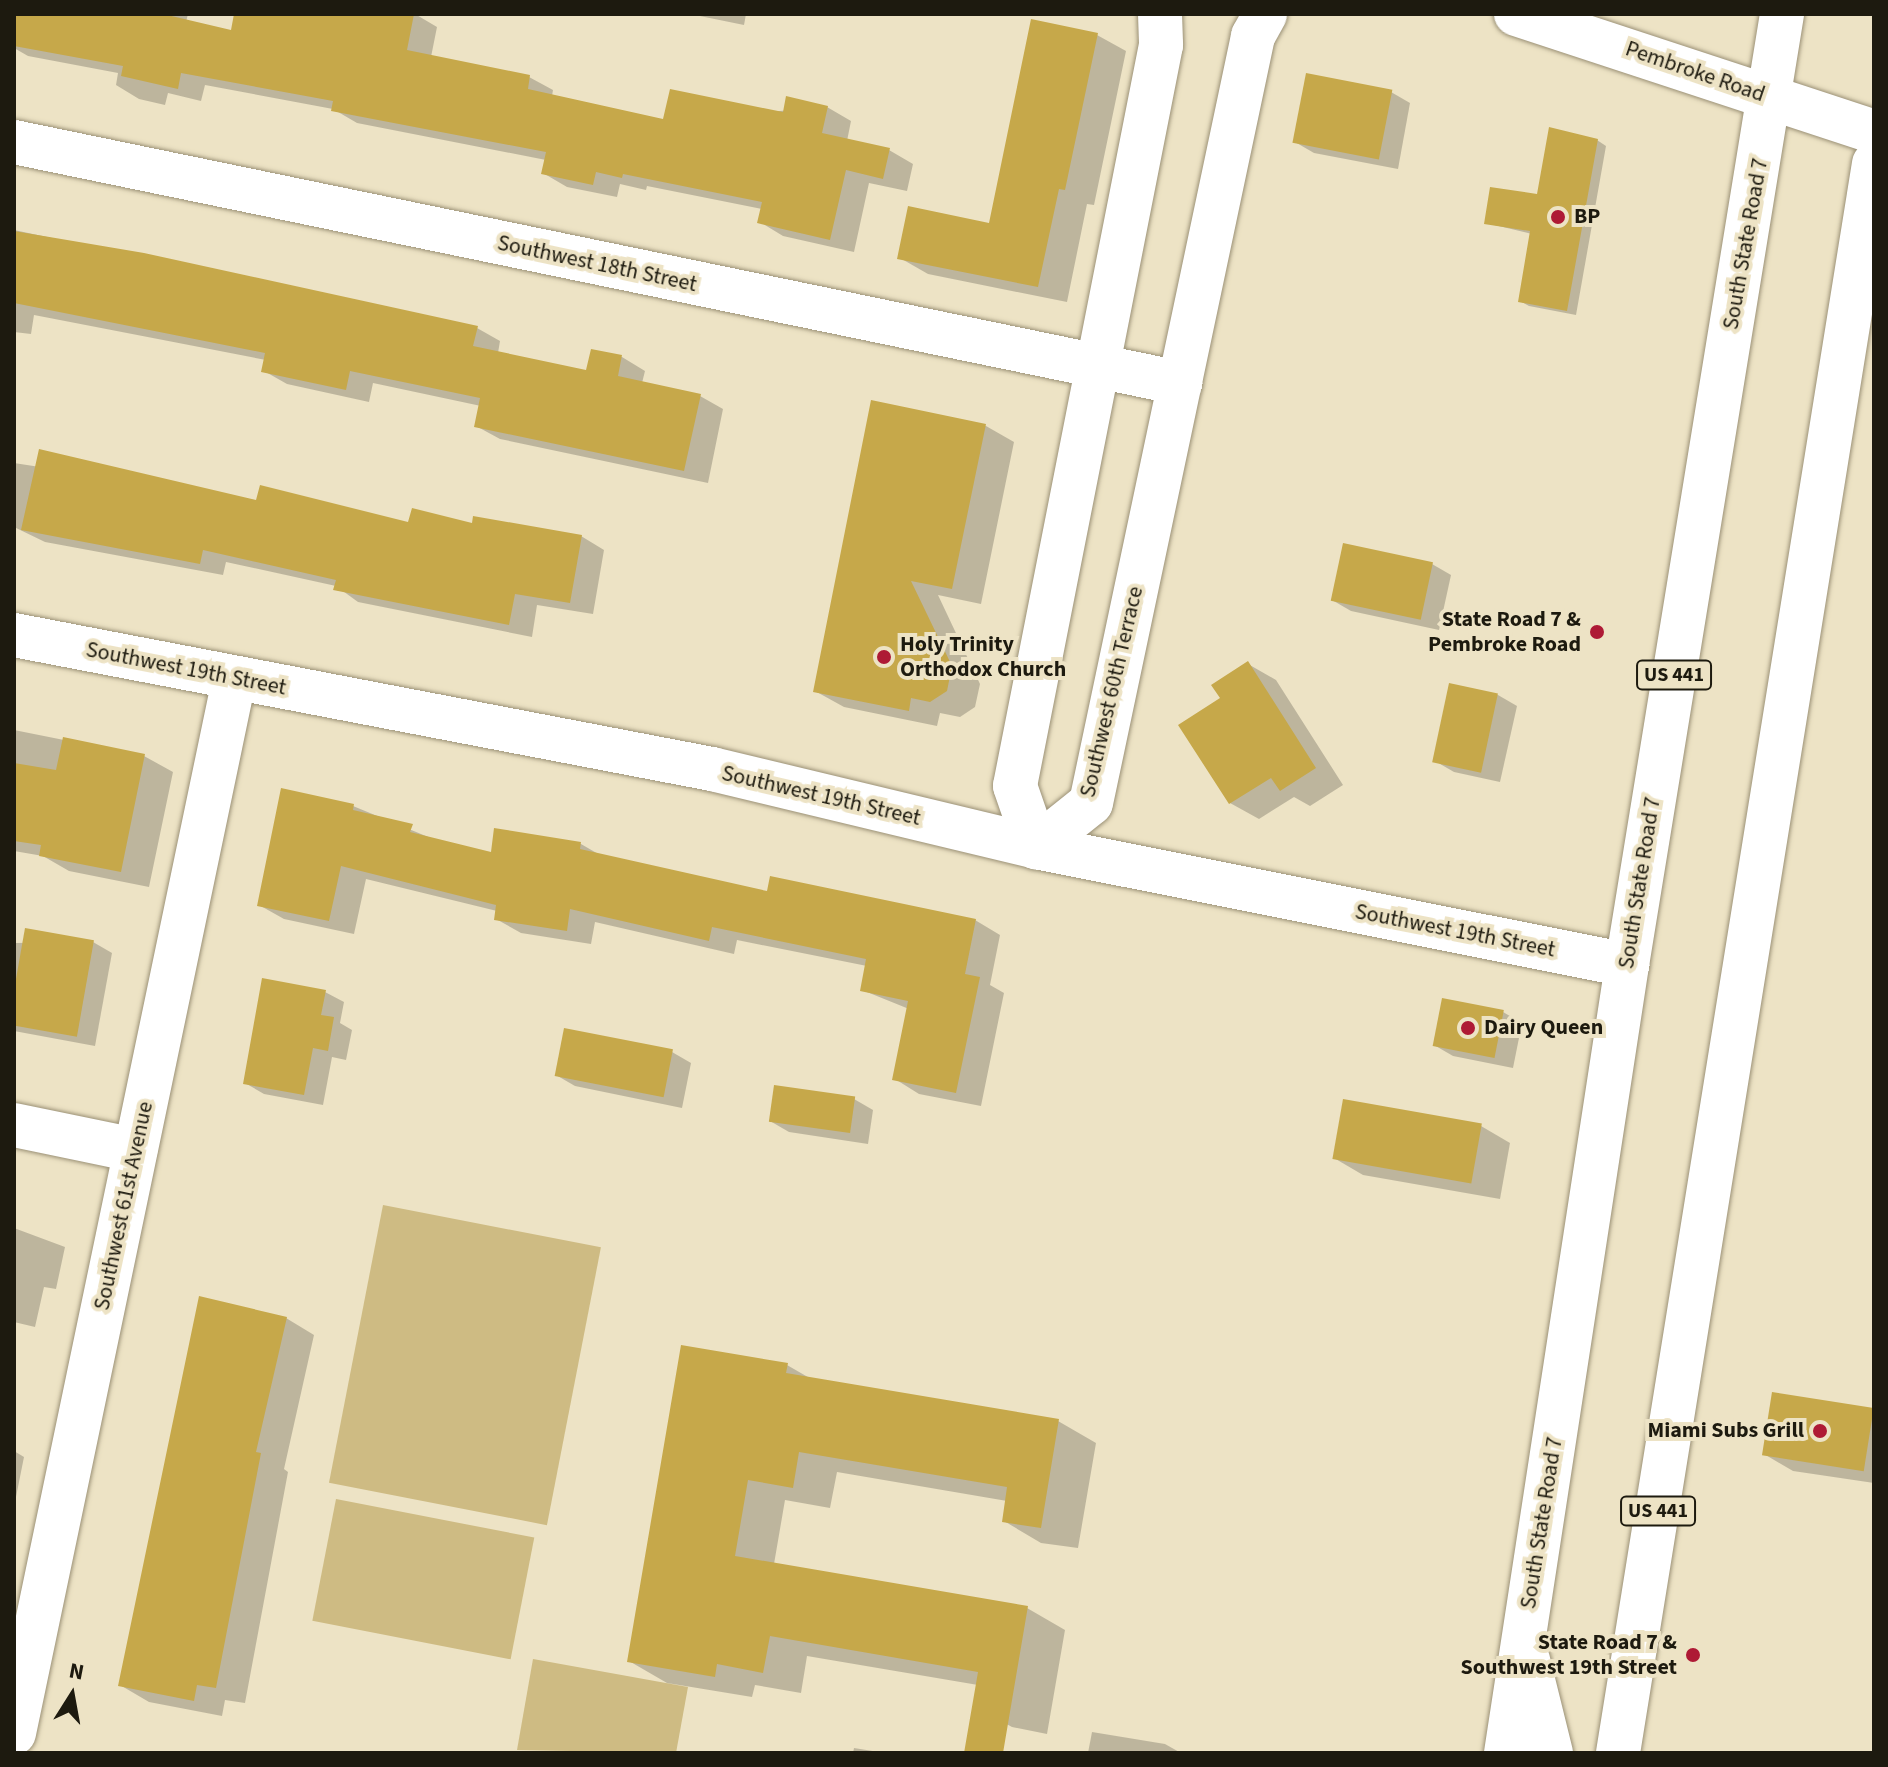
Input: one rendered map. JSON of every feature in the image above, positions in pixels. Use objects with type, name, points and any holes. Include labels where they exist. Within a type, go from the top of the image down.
[{"type":"street","points":[[1036,847],[1015,786],[1161,45],[1160,14]]},
{"type":"street","name":"Southwest 60th Terrace","points":[[1036,847],[1091,803],[1253,36],[1265,14]]},
{"type":"street","name":"Pembroke Road","points":[[1516,14],[1874,132]]},
{"type":"street","name":"South State Road 7","points":[[1506,1753],[1627,965],[1771,97],[1782,14]]},
{"type":"street","name":"Southwest 18th Street","points":[[14,142],[1099,370],[1180,383]]},
{"type":"street","name":"US 441","points":[[1618,1753],[1874,163]]},
{"type":"street","name":"Southwest 19th Street","points":[[14,635],[234,680],[712,769],[1036,847],[1627,965]]},
{"type":"street","name":"Southwest 61st Avenue","points":[[14,1733],[23,1646],[135,1150],[234,680]]},
{"type":"street","points":[[14,1125],[135,1150]]},
{"type":"street","points":[[1523,1642],[1551,1753]]},
{"type":"shaded area","points":[[383,1205],[601,1247],[547,1525],[329,1483]]},
{"type":"shaded area","points":[[336,1499],[534,1538],[511,1659],[312,1621]]},
{"type":"shaded area","points":[[533,1659],[688,1687],[676,1753],[517,1750]]},
{"type":"building","points":[[14,14],[163,14],[231,30],[234,14],[414,14],[407,50],[530,75],[528,89],[663,119],[670,89],[783,112],[786,96],[828,106],[822,133],[890,148],[883,179],[846,170],[830,240],[757,223],[762,202],[623,174],[622,178],[596,172],[593,185],[541,174],[546,152],[331,111],[333,101],[181,73],[178,89],[121,76],[123,66],[14,46]]},
{"type":"building","points":[[1031,19],[1098,33],[1065,190],[1059,189],[1038,287],[897,259],[908,206],[989,223]]},
{"type":"building","points":[[1306,73],[1392,90],[1379,159],[1292,143]]},
{"type":"building","name":"BP","points":[[1549,127],[1598,139],[1567,311],[1518,302],[1530,231],[1484,224],[1490,187],[1537,194]]},
{"type":"building","points":[[14,231],[144,253],[478,326],[473,346],[586,370],[591,349],[622,355],[618,376],[701,394],[684,471],[474,427],[480,398],[350,371],[346,390],[261,372],[265,353],[14,303]]},
{"type":"building","points":[[871,400],[986,424],[952,589],[911,581],[952,666],[947,691],[930,702],[911,698],[909,711],[813,692]]},
{"type":"building","points":[[39,449],[256,500],[260,485],[408,522],[412,508],[472,523],[473,516],[582,535],[570,603],[515,594],[509,625],[333,590],[336,580],[203,550],[200,564],[21,530]]},
{"type":"building","points":[[1343,543],[1433,562],[1421,620],[1331,601]]},
{"type":"building","points":[[1248,661],[1316,768],[1280,791],[1271,778],[1229,804],[1178,725],[1220,698],[1211,685]]},
{"type":"building","points":[[1449,683],[1498,693],[1481,773],[1432,762]]},
{"type":"building","points":[[63,737],[145,754],[121,872],[39,856],[41,845],[14,841],[14,763],[56,770]]},
{"type":"building","points":[[281,788],[354,804],[353,810],[413,824],[410,832],[491,852],[494,828],[581,842],[580,849],[767,891],[770,876],[976,919],[965,974],[980,977],[956,1093],[892,1080],[908,1001],[860,991],[866,959],[712,927],[709,941],[570,909],[567,931],[494,920],[496,905],[341,866],[329,921],[257,906]]},
{"type":"building","points":[[25,928],[94,940],[77,1037],[14,1026],[14,990]]},
{"type":"building","points":[[262,978],[326,990],[321,1015],[334,1017],[328,1051],[313,1048],[304,1095],[243,1084]]},
{"type":"building","name":"Dairy Queen","points":[[1442,998],[1504,1010],[1494,1058],[1433,1046]]},
{"type":"building","points":[[564,1028],[673,1049],[664,1097],[555,1076]]},
{"type":"building","points":[[774,1085],[855,1096],[850,1133],[769,1122]]},
{"type":"building","points":[[1343,1099],[1482,1123],[1471,1184],[1332,1159]]},
{"type":"building","points":[[199,1296],[287,1317],[256,1452],[261,1453],[216,1688],[197,1685],[194,1701],[118,1686]]},
{"type":"building","points":[[681,1345],[788,1363],[786,1373],[1059,1419],[1041,1528],[1002,1522],[1007,1487],[799,1452],[793,1488],[748,1480],[735,1556],[1028,1606],[1003,1753],[964,1753],[978,1672],[770,1636],[763,1673],[717,1664],[715,1677],[627,1662]]},
{"type":"building","name":"Miami Subs Grill","points":[[1772,1392],[1874,1408],[1864,1471],[1762,1455]]},
{"type":"place","name":"BP","points":[[1558,217]]},
{"type":"place","name":"State Road 7 & Pembroke Road","points":[[1597,632]]},
{"type":"place","name":"Holy Trinity Orthodox Church","points":[[884,657]]},
{"type":"place","name":"Dairy Queen","points":[[1468,1028]]},
{"type":"place","name":"Miami Subs Grill","points":[[1820,1431]]},
{"type":"place","name":"State Road 7 & Southwest 19th Street","points":[[1693,1655]]}]
